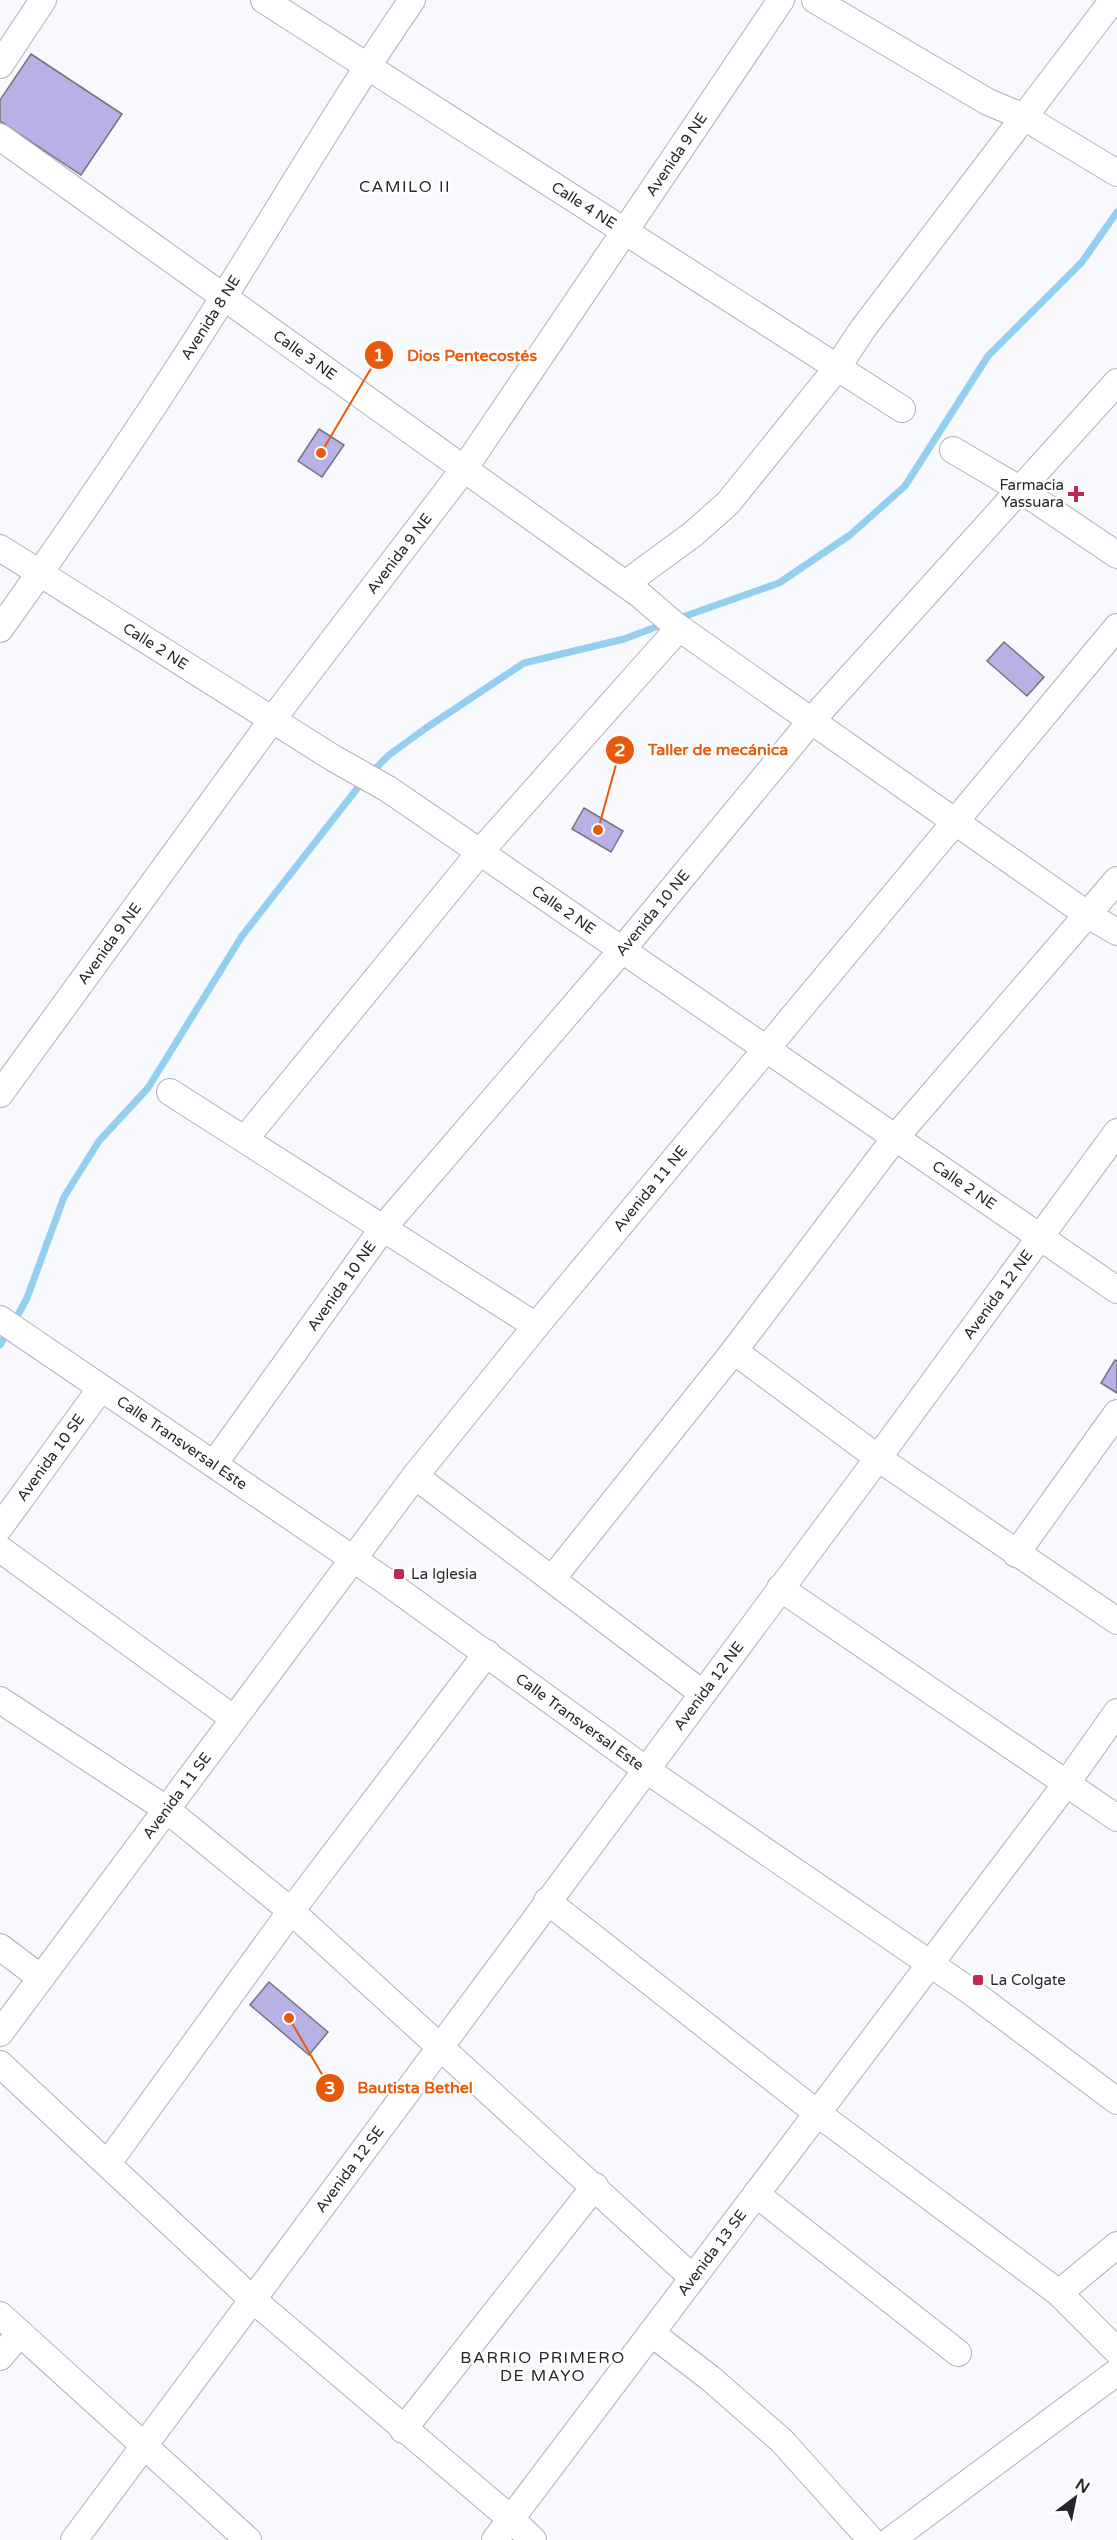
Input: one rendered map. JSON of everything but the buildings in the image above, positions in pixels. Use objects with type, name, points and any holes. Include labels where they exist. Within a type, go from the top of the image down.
[{"type":"street","points":[[0,65],[43,0]]},
{"type":"street","name":"Calle 4 NE","points":[[264,0],[902,409]]},
{"type":"street","name":"Avenida 8 NE","points":[[0,629],[40,573],[224,297],[367,66],[412,0]]},
{"type":"street","name":"Avenida 9 NE","points":[[4,1081],[272,720],[464,469],[781,0]]},
{"type":"street","points":[[815,0],[988,102],[1024,117],[1110,169]]},
{"type":"street","points":[[632,589],[728,503],[837,368],[862,330],[1113,0]]},
{"type":"street","name":"Calle 3 NE","points":[[0,137],[632,589],[677,626],[1088,915],[1117,932]]},
{"type":"street","name":"Avenida 10 NE","points":[[214,1464],[383,1228],[622,950],[811,721],[1117,382]]},
{"type":"street","points":[[953,450],[1021,490],[1117,555]]},
{"type":"street","name":"Calle 2 NE","points":[[0,548],[333,758],[388,789],[1117,1290]]},
{"type":"street","points":[[245,1139],[480,852],[677,626]]},
{"type":"street","points":[[956,823],[1117,627]]},
{"type":"street","name":"Avenida 11 NE","points":[[352,1558],[536,1326],[956,823]]},
{"type":"street","points":[[552,1579],[734,1351],[895,1138],[1117,880]]},
{"type":"street","points":[[170,1092],[536,1326]]},
{"type":"street","name":"Avenida 12 NE","points":[[645,1769],[878,1458],[1117,1132]]},
{"type":"street","name":"Calle Transversal Este","points":[[0,1319],[352,1558],[487,1653],[645,1769],[970,1992],[1117,2101]]},
{"type":"street","points":[[734,1351],[878,1458],[1117,1621]]},
{"type":"street","name":"Avenida 10 SE","points":[[0,1527],[101,1388]]},
{"type":"street","points":[[1016,1554],[1117,1413]]},
{"type":"street","points":[[415,1476],[702,1693]]},
{"type":"street","points":[[0,1549],[233,1718]]},
{"type":"street","name":"Avenida 11 SE","points":[[0,2033],[352,1558]]},
{"type":"street","points":[[780,1588],[1117,1818]]},
{"type":"street","points":[[108,2163],[291,1911],[487,1653]]},
{"type":"street","points":[[0,1700],[166,1809],[291,1911],[595,2186],[693,2278]]},
{"type":"street","name":"Avenida 13 SE","points":[[495,2540],[1066,1784],[1117,1712]]},
{"type":"street","name":"Avenida 12 SE","points":[[74,2540],[645,1769]]},
{"type":"street","points":[[547,1901],[817,2113],[1059,2293],[1117,2351]]},
{"type":"street","points":[[0,1947],[41,1978]]},
{"type":"street","points":[[0,2064],[252,2299],[533,2540]]},
{"type":"street","points":[[403,2430],[595,2186]]},
{"type":"street","points":[[756,2194],[958,2353]]},
{"type":"street","points":[[1059,2293],[1117,2245]]},
{"type":"street","points":[[0,2314],[248,2540]]},
{"type":"street","points":[[0,2356],[20,2333]]},
{"type":"street","points":[[651,2333],[710,2378],[782,2441],[871,2540]]},
{"type":"street","points":[[891,2540],[1117,2372]]},
{"type":"waterway","points":[[677,619],[779,583],[850,535],[905,486],[988,356],[1082,262],[1117,212]]},
{"type":"waterway","points":[[371,773],[389,755],[426,728],[524,663],[624,639],[664,624]]},
{"type":"waterway","points":[[14,1322],[27,1298],[64,1197],[99,1141],[148,1088],[242,936],[363,781]]},
{"type":"waterway","points":[[0,1345],[8,1331]]},
{"type":"place","name":"Dios Pentecostés","points":[[321,453]]},
{"type":"place","name":"Farmacia Yassuara","points":[[1076,494]]},
{"type":"place","name":"Taller de mecánica","points":[[598,830]]},
{"type":"place","name":"La Iglesia","points":[[399,1574]]},
{"type":"place","name":"La Colgate","points":[[978,1980]]},
{"type":"place","name":"Bautista Bethel","points":[[289,2018]]},
{"type":"district","name":"CAMILO II","points":[[405,186]]},
{"type":"district","name":"BARRIO PRIMERO DE MAYO","points":[[543,2366]]}]
